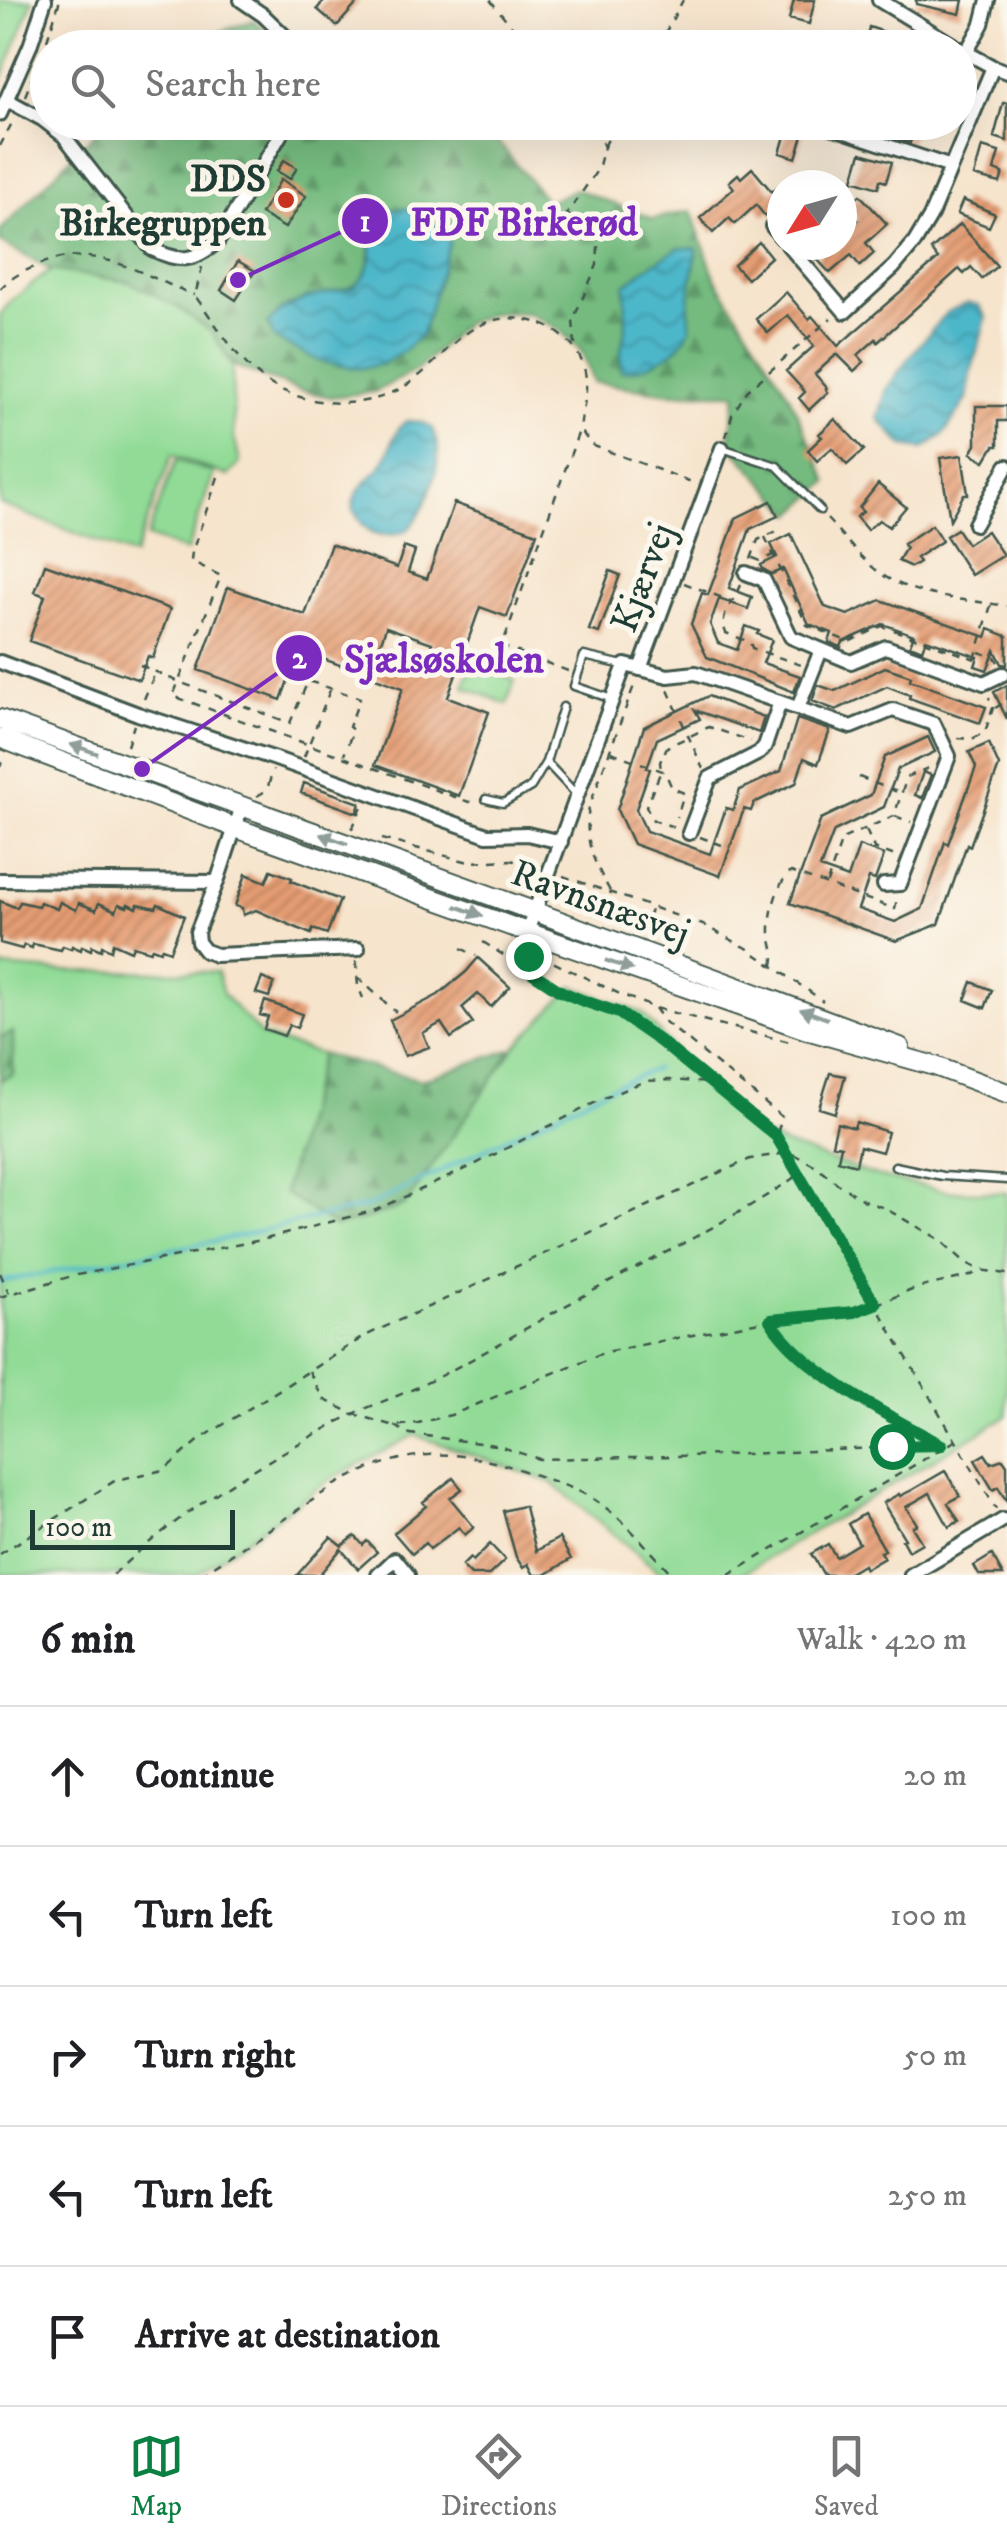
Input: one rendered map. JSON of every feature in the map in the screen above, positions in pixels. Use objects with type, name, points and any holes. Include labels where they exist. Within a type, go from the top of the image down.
[{"type":"main road","name":"Ravnsnæsvej","points":[[0,719],[248,803],[890,1042],[935,1066]]},
{"type":"main road","name":"Ravnsnæsvej","points":[[0,738],[529,942],[810,1031],[935,1066],[1007,1092]]},
{"type":"street","points":[[35,30],[44,0]]},
{"type":"street","points":[[241,0],[278,30]]},
{"type":"street","points":[[879,0],[928,30]]},
{"type":"street","points":[[977,30],[988,0]]},
{"type":"street","points":[[30,46],[3,107],[30,115]]},
{"type":"street","points":[[977,58],[1000,70],[977,115]]},
{"type":"street","points":[[67,140],[152,249],[169,258],[186,260],[205,253],[218,241],[277,140]]},
{"type":"street","points":[[871,140],[951,166]]},
{"type":"street","points":[[801,260],[846,312],[894,267],[914,242],[930,217],[964,140]]},
{"type":"street","name":"Kjærvej","points":[[529,942],[536,912],[624,666],[640,669],[722,448]]},
{"type":"street","points":[[975,524],[1007,466]]},
{"type":"street","points":[[746,573],[764,580],[791,637],[851,662],[886,646],[984,683],[1003,674]]},
{"type":"street","points":[[798,708],[821,650]]},
{"type":"street","name":"Ravnsnæsvej","points":[[0,662],[487,835],[527,834],[561,842]]},
{"type":"street","points":[[640,669],[668,676],[696,673],[851,727],[892,710],[934,724],[949,756],[900,884],[884,885]]},
{"type":"street","points":[[677,817],[691,828],[710,778],[759,753],[780,702]]},
{"type":"street","points":[[248,803],[197,932],[204,951],[216,955],[357,949]]},
{"type":"street","points":[[0,880],[217,882]]},
{"type":"street","points":[[910,1575],[1003,1520]]},
{"type":"street","points":[[378,1575],[394,1559],[408,1575]]},
{"type":"lane","points":[[722,448],[776,466],[820,510]]},
{"type":"lane","points":[[612,699],[574,686],[584,656],[624,666]]},
{"type":"lane","points":[[486,799],[502,803],[531,787],[546,762],[562,707]]},
{"type":"lane","points":[[546,762],[578,796]]},
{"type":"lane","points":[[895,1166],[942,1176],[1007,1180]]},
{"type":"path","points":[[490,0],[515,30]]},
{"type":"path","points":[[666,30],[682,0]]},
{"type":"path","points":[[601,140],[604,147]]},
{"type":"path","points":[[575,347],[573,320],[597,265],[598,247],[592,235],[567,214],[598,169],[608,140]]},
{"type":"path","points":[[195,296],[205,253]]},
{"type":"path","points":[[0,289],[10,279],[56,257],[112,260],[195,296],[241,357],[276,388],[306,399],[337,404],[368,401],[394,392],[418,377],[466,330],[488,322],[510,318],[534,321],[553,329],[575,347],[588,384],[580,426],[502,646],[578,675]]},
{"type":"path","points":[[722,448],[732,415],[747,391],[834,315],[846,312]]},
{"type":"path","points":[[580,426],[594,446],[708,488]]},
{"type":"path","points":[[218,477],[191,561],[221,576],[173,696],[469,802],[486,799]]},
{"type":"path","points":[[820,510],[860,556],[896,583],[934,595],[1007,606]]},
{"type":"path","points":[[774,554],[761,561],[752,558],[758,540],[779,530]]},
{"type":"path","points":[[765,537],[808,625],[849,642],[882,626],[975,659]]},
{"type":"path","points":[[746,573],[734,602],[727,608],[722,624],[726,633],[750,642],[752,648],[814,669]]},
{"type":"path","points":[[674,579],[734,602]]},
{"type":"path","points":[[968,678],[991,603]]},
{"type":"path","points":[[978,651],[996,658],[1003,674]]},
{"type":"path","points":[[140,665],[290,723],[308,681],[360,698],[343,757]]},
{"type":"path","points":[[610,892],[595,864],[586,828],[640,669]]},
{"type":"path","points":[[121,762],[156,670]]},
{"type":"path","points":[[668,676],[668,692],[710,778]]},
{"type":"path","points":[[940,737],[972,739],[985,732],[993,708],[984,683]]},
{"type":"path","points":[[299,768],[331,689]]},
{"type":"path","points":[[993,708],[1007,701]]},
{"type":"path","points":[[722,845],[691,828],[653,820],[646,806],[661,771],[660,762],[667,747],[709,727],[765,746]]},
{"type":"path","points":[[610,752],[665,772],[672,788],[684,792],[677,817]]},
{"type":"path","points":[[248,803],[267,790],[276,759]]},
{"type":"path","points":[[894,816],[907,777],[930,767],[944,769]]},
{"type":"path","points":[[859,778],[901,793]]},
{"type":"path","points":[[343,829],[352,830],[368,792]]},
{"type":"path","points":[[826,884],[842,839],[894,816],[922,826]]},
{"type":"path","points":[[865,829],[874,848],[909,862]]},
{"type":"path","points":[[368,835],[469,862],[511,860],[536,868]]},
{"type":"path","points":[[773,966],[776,953],[770,923],[783,878],[791,872],[895,909],[900,884]]},
{"type":"path","points":[[563,876],[652,906],[643,934]]},
{"type":"path","points":[[483,942],[560,991],[619,1013],[661,1042],[776,1136],[1003,1520]]},
{"type":"path","points":[[522,966],[529,942]]},
{"type":"path","points":[[461,948],[476,956]]},
{"type":"path","points":[[357,949],[362,998]]},
{"type":"path","points":[[357,977],[396,1012]]},
{"type":"path","points":[[622,995],[654,1008],[782,1117],[776,1136]]},
{"type":"path","points":[[0,1297],[72,1276],[262,1240],[376,1210],[470,1168],[602,1099],[645,1082],[713,1083]]},
{"type":"path","points":[[0,1554],[116,1480],[164,1470],[202,1438],[365,1336],[750,1159],[786,1153],[816,1166],[863,1200],[938,1239],[964,1262],[980,1270],[1007,1274]]},
{"type":"path","points":[[113,1575],[172,1526],[268,1459],[462,1365],[720,1224],[799,1174]]},
{"type":"path","points":[[394,1426],[450,1416],[605,1352],[770,1320],[854,1312],[980,1270]]},
{"type":"path","points":[[2,1275],[10,1294]]},
{"type":"path","points":[[770,1320],[788,1343],[830,1379],[944,1446]]},
{"type":"path","points":[[309,1372],[323,1399],[354,1414],[410,1434],[494,1445],[539,1459],[944,1446]]},
{"type":"path","points":[[729,1575],[956,1441]]},
{"type":"path","points":[[200,1575],[358,1473],[380,1463],[419,1455],[460,1454],[507,1465],[592,1498],[673,1575]]},
{"type":"green space","points":[[0,0],[33,0],[0,84]]},
{"type":"green space","points":[[254,20],[265,30],[226,30]]},
{"type":"green space","points":[[88,140],[496,140],[548,202],[576,189],[653,219],[691,211],[716,280],[788,393],[828,482],[793,514],[729,444],[736,393],[669,393],[593,382],[582,352],[560,330],[528,313],[494,313],[465,323],[417,370],[374,392],[331,397],[298,390],[232,365],[213,333],[179,308],[130,282],[51,270],[0,242],[0,231]],"holes":[[[371,228],[383,364],[307,298],[340,291],[359,282],[369,263]],[[697,249],[688,301],[690,326],[621,350],[626,325],[625,285]]]},
{"type":"green space","points":[[51,270],[130,282],[179,308],[213,333],[232,365],[234,436],[240,463],[228,476],[172,455],[134,556],[0,504],[0,315],[12,300]]},
{"type":"green space","points":[[176,460],[214,473],[187,551],[147,537]]},
{"type":"green space","points":[[471,664],[515,680],[507,704],[464,687]]},
{"type":"green space","points":[[0,967],[217,972],[223,994],[262,1036],[321,1054],[284,1193],[334,1226],[405,1205],[513,1049],[573,986],[642,1013],[711,1091],[763,1135],[876,1176],[947,1191],[1007,1193],[1007,1416],[740,1575],[663,1575],[551,1482],[415,1435],[331,1479],[196,1575],[0,1575],[0,1080],[13,1075],[13,1033],[0,1038]]},
{"type":"green space","points":[[13,1032],[13,1075],[0,1080],[0,1038]]},
{"type":"green space","points":[[513,1049],[405,1205],[334,1226],[284,1193],[321,1054],[421,1080]]},
{"type":"water","points":[[406,208],[440,228],[450,242],[422,334],[383,364],[358,369],[319,361],[274,338],[268,323],[282,309],[307,298],[354,287],[365,275],[371,258],[371,228],[382,211]]},
{"type":"water","points":[[679,248],[697,248],[686,337],[662,359],[621,371],[625,285]]},
{"type":"water","points":[[968,303],[979,305],[986,318],[967,399],[944,434],[923,449],[903,446],[878,418],[887,388],[947,312]]},
{"type":"water","points":[[407,421],[432,428],[438,447],[436,469],[413,524],[402,532],[380,534],[361,523],[354,500],[384,461],[397,431]]},
{"type":"building","points":[[325,0],[360,0],[337,26],[317,9]]},
{"type":"building","points":[[794,0],[815,0],[809,24],[789,19]]},
{"type":"building","points":[[916,0],[963,0],[960,14],[916,4]]},
{"type":"building","points":[[1003,103],[1007,103],[1007,141],[994,137]]},
{"type":"building","points":[[784,140],[802,140],[796,158],[780,153]]},
{"type":"building","points":[[982,147],[999,152],[994,170],[1003,173],[1000,183],[974,176]]},
{"type":"building","points":[[861,153],[892,162],[886,182],[880,180],[878,188],[857,181]]},
{"type":"building","points":[[284,160],[297,168],[290,179],[277,171]]},
{"type":"building","points":[[752,168],[767,186],[767,214],[756,205],[735,224],[729,218],[713,233],[700,218],[734,188],[729,182],[738,174],[741,178]]},
{"type":"building","name":"DDS Birkegruppen","points":[[281,179],[306,196],[285,228],[261,214]]},
{"type":"building","points":[[860,195],[887,224],[866,243],[874,253],[860,266],[855,260]]},
{"type":"building","points":[[963,200],[995,214],[989,227],[957,214]]},
{"type":"building","points":[[960,224],[997,266],[982,279],[971,267],[964,274],[959,269],[878,342],[876,339],[858,355],[864,362],[854,371],[837,354],[815,374],[828,392],[809,410],[799,398],[805,392],[786,371],[814,346],[788,315],[768,333],[756,319],[786,292],[838,346],[938,259],[931,250]]},
{"type":"building","points":[[759,242],[767,252],[768,260],[747,279],[734,265]]},
{"type":"building","points":[[818,260],[845,260],[830,273]]},
{"type":"building","points":[[238,261],[255,271],[236,300],[221,290]]},
{"type":"building","points":[[976,406],[1007,406],[1007,421],[998,421],[998,446],[994,446],[985,461],[971,453],[976,445]]},
{"type":"building","points":[[835,419],[864,450],[847,465],[832,448],[817,461],[808,450]]},
{"type":"building","points":[[962,455],[968,494],[964,494],[950,520],[940,458]]},
{"type":"building","points":[[878,484],[906,507],[889,527],[879,520],[867,530],[856,517],[863,512],[859,508]]},
{"type":"building","points":[[771,501],[778,516],[750,529],[729,588],[752,597],[748,609],[719,599],[710,624],[718,643],[737,650],[746,626],[772,640],[763,663],[800,676],[794,692],[707,657],[691,624],[702,593],[708,595],[736,518]]},
{"type":"building","points":[[454,503],[537,533],[507,617],[480,607],[448,697],[489,712],[459,796],[375,765],[403,688],[299,650],[281,700],[198,670],[228,587],[305,615],[331,544],[397,568],[404,547],[415,551],[408,572],[427,579]],"holes":[[[386,627],[432,643],[425,665],[379,648]]]},
{"type":"building","points":[[932,525],[942,541],[916,558],[919,562],[911,567],[898,561],[906,548],[903,544]]},
{"type":"building","points":[[957,529],[967,544],[987,531],[1003,555],[971,575],[946,536]]},
{"type":"building","points":[[791,534],[825,607],[848,615],[881,600],[986,637],[989,629],[1007,636],[1007,665],[1002,664],[995,650],[987,670],[975,666],[978,657],[926,639],[922,650],[910,645],[914,635],[883,624],[843,642],[841,647],[829,642],[832,633],[809,624],[783,569],[772,574],[761,565],[777,557],[771,544]]},
{"type":"building","points":[[45,564],[170,609],[153,658],[148,656],[139,680],[29,641],[45,596],[35,592]]},
{"type":"building","points":[[610,571],[620,575],[599,633],[589,630]]},
{"type":"building","points":[[885,667],[986,707],[980,723],[909,698],[910,695],[887,686],[836,710],[812,701],[818,685],[835,691]]},
{"type":"building","points":[[1007,685],[1007,719],[994,692]]},
{"type":"building","points":[[708,696],[764,717],[759,733],[695,710],[700,719],[657,739],[636,809],[646,831],[710,854],[726,808],[733,810],[740,790],[781,771],[797,719],[830,730],[818,764],[804,758],[796,783],[754,803],[751,811],[744,809],[720,876],[633,844],[617,810],[644,727]]},
{"type":"building","points":[[928,737],[935,752],[898,769],[884,807],[834,831],[820,868],[848,878],[859,846],[884,855],[875,880],[869,878],[858,909],[895,922],[922,909],[976,767],[969,752],[989,743],[999,766],[939,924],[896,941],[790,903],[821,819],[871,795],[885,757]]},
{"type":"building","points":[[923,772],[931,775],[922,798],[915,795]]},
{"type":"building","points":[[304,783],[360,803],[357,813],[301,793]]},
{"type":"building","points":[[271,870],[340,900],[327,934],[313,929],[311,934],[256,910],[243,915],[242,908],[235,906],[246,874],[266,882]]},
{"type":"building","points":[[0,901],[17,908],[20,902],[38,906],[40,902],[57,909],[60,902],[76,910],[79,903],[96,910],[99,903],[116,911],[119,904],[156,908],[158,904],[184,916],[170,951],[133,946],[131,951],[113,943],[111,950],[102,946],[101,950],[92,946],[91,950],[82,946],[81,950],[63,946],[61,950],[33,944],[32,948],[24,945],[22,949],[0,943]]},
{"type":"building","points":[[478,958],[510,987],[491,1007],[478,994],[462,1008],[473,1023],[451,1038],[441,1023],[423,1033],[429,1047],[405,1056],[390,1020],[438,995]]},
{"type":"building","points":[[262,978],[274,983],[269,997],[256,993]]},
{"type":"building","points":[[972,982],[992,990],[985,1008],[965,1000]]},
{"type":"building","points":[[265,1001],[302,1014],[297,1028],[289,1025],[284,1036],[264,1029],[268,1017],[260,1015]]},
{"type":"building","points":[[830,1073],[845,1076],[835,1113],[819,1108]]},
{"type":"building","points":[[856,1122],[888,1132],[882,1152],[860,1146],[856,1165],[838,1160],[841,1146],[832,1144],[837,1123],[854,1128]]},
{"type":"building","points":[[985,1454],[991,1463],[1003,1459],[1007,1465],[1007,1502],[998,1487],[993,1490],[975,1460]]},
{"type":"building","points":[[945,1471],[960,1496],[948,1503],[959,1521],[949,1527],[930,1493],[906,1507],[917,1524],[912,1527],[922,1543],[908,1551],[883,1503]]},
{"type":"building","points":[[453,1478],[462,1489],[450,1498],[474,1527],[465,1535],[459,1527],[430,1549],[425,1543],[412,1554],[394,1533]]},
{"type":"building","points":[[523,1506],[536,1551],[559,1538],[571,1559],[545,1575],[534,1575],[528,1564],[523,1568],[516,1557],[503,1511]]},
{"type":"building","points":[[864,1514],[885,1550],[880,1552],[884,1558],[846,1575],[824,1575],[811,1554],[828,1544],[836,1557],[859,1543],[848,1524]]},
{"type":"building","points":[[355,1536],[363,1545],[367,1541],[377,1552],[358,1569],[341,1549],[319,1575],[297,1575],[331,1537],[342,1546]]},
{"type":"building","points":[[490,1544],[505,1560],[489,1575],[471,1575],[462,1566]]},
{"type":"building","points":[[992,1555],[1003,1575],[979,1575],[974,1566]]},
{"type":"waterway","points":[[0,1282],[226,1239],[372,1205],[600,1092],[655,1069]]},
{"type":"place","name":"DDS Birkegruppen","points":[[286,200]]},
{"type":"place","name":"FDF Birkerød","points":[[238,280]]},
{"type":"place","name":"Sjælsøskolen","points":[[142,769]]},
{"type":"route","points":[[528,956],[522,966],[560,991],[619,1013],[661,1042],[776,1136],[875,1304],[834,1316],[770,1320],[788,1343],[830,1379],[942,1445],[892,1446]]}]
